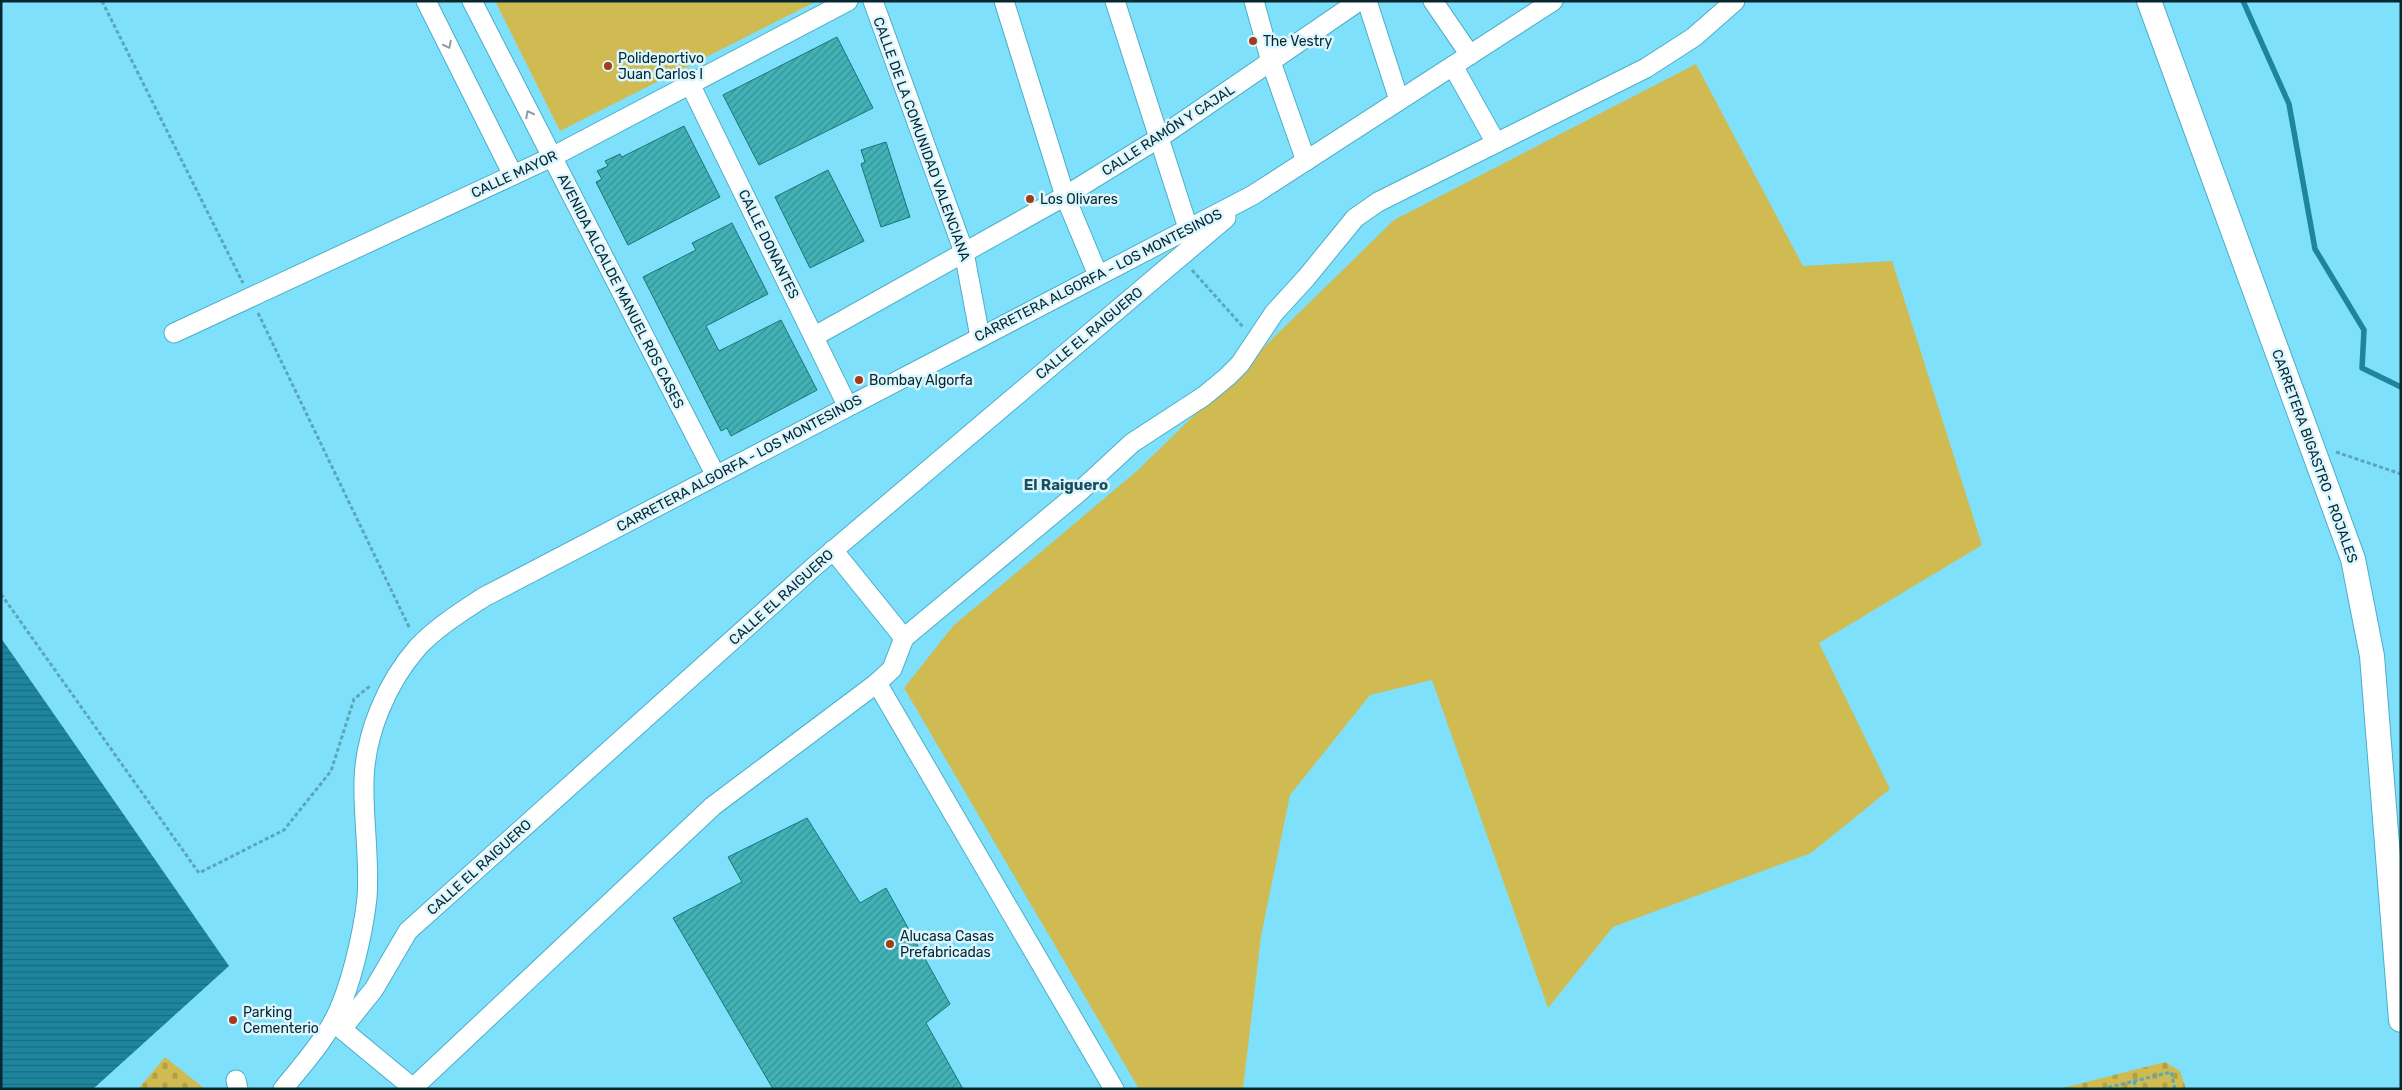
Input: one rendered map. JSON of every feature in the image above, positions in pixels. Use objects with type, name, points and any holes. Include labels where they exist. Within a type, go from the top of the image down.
[{"type":"main road","name":"CARRETERA BIGASTRO - ROJALES","points":[[2149,1],[2354,559],[2372,656],[2401,1020]]},
{"type":"street","points":[[426,1],[513,175]]},
{"type":"street","name":"AVENIDA ALCALDE MANUEL ROS CASES","points":[[472,1],[715,474]]},
{"type":"street","name":"CALLE MAYOR","points":[[174,333],[552,157],[848,1]]},
{"type":"street","name":"CALLE DE LA COMUNIDAD VALENCIANA","points":[[873,1],[964,252],[980,337]]},
{"type":"street","points":[[1004,1],[1065,196],[1098,275]]},
{"type":"street","points":[[1115,1],[1188,228]]},
{"type":"street","points":[[1254,1],[1271,62],[1306,160]]},
{"type":"street","name":"CALLE RAMÓN Y CAJAL","points":[[815,336],[1065,196],[1159,138],[1359,1]]},
{"type":"street","points":[[1367,1],[1399,100]]},
{"type":"street","points":[[1433,1],[1470,55]]},
{"type":"street","name":"CARRETERA ALGORFA - LOS MONTESINOS","points":[[283,1089],[338,1025],[367,898],[364,779],[370,740],[397,674],[419,646],[448,620],[484,597],[715,474],[1253,195],[1553,1]]},
{"type":"street","points":[[338,1025],[413,1088],[713,806],[877,684],[892,669],[904,638],[1078,493],[1132,443],[1204,396],[1227,377],[1240,364],[1274,312],[1306,278],[1355,218],[1378,202],[1646,68],[1694,37],[1735,1]]},
{"type":"street","points":[[1453,66],[1496,143]]},
{"type":"street","name":"CALLE DONANTES","points":[[690,84],[815,336],[847,405]]},
{"type":"street","name":"CALLE EL RAIGUERO","points":[[338,1025],[374,989],[408,931],[833,550],[1253,195]]},
{"type":"street","points":[[833,550],[904,638]]},
{"type":"street","points":[[877,684],[1114,1089]]},
{"type":"path","points":[[102,1],[250,298],[419,646]]},
{"type":"path","points":[[1180,256],[1255,340]]},
{"type":"path","points":[[2314,446],[2399,474]]},
{"type":"path","points":[[1,594],[199,873],[284,830],[331,771],[354,699],[374,682]]},
{"type":"path","points":[[2102,1089],[2170,1072],[2174,1089]]},
{"type":"path","points":[[2134,1081],[2136,1089]]},
{"type":"green space","name":"Polideportivo Juan Carlos I","points":[[495,1],[817,1],[560,131]]},
{"type":"green space","points":[[1696,64],[1803,266],[1892,261],[1982,545],[1819,643],[1890,789],[1811,853],[1613,927],[1548,1008],[1432,680],[1370,695],[1290,795],[1261,936],[1243,1089],[1139,1089],[904,688],[953,626],[1138,470],[1394,220]]},
{"type":"green space","points":[[165,1057],[205,1089],[138,1089]]},
{"type":"green space","points":[[2165,1062],[2180,1071],[2186,1089],[2059,1089]]},
{"type":"water","points":[[1,638],[229,966],[93,1089],[1,1089]]},
{"type":"building","points":[[837,37],[873,108],[759,165],[723,95]]},
{"type":"building","points":[[684,126],[720,197],[628,245],[596,182],[602,179],[597,171],[608,166],[605,161],[620,154],[622,157]]},
{"type":"building","points":[[886,142],[910,217],[881,227],[861,164],[865,162],[861,150]]},
{"type":"building","points":[[828,170],[864,241],[810,268],[775,197]]},
{"type":"building","points":[[732,223],[768,294],[706,326],[719,351],[781,320],[817,390],[731,436],[727,428],[721,431],[643,277],[696,250],[692,243]]},
{"type":"building","points":[[807,818],[860,903],[886,888],[950,1004],[926,1023],[963,1089],[773,1089],[673,918],[742,882],[728,857]]},
{"type":"waterway","points":[[2243,1],[2289,104],[2315,249],[2364,330],[2362,368],[2401,387]]},
{"type":"place","name":"The Vestry","points":[[1253,41]]},
{"type":"place","name":"Polideportivo Juan Carlos I","points":[[608,66]]},
{"type":"place","name":"Los Olivares","points":[[1030,199]]},
{"type":"place","name":"Bombay Algorfa","points":[[859,380]]},
{"type":"place","name":"Alucasa Casas Prefabricadas","points":[[890,944]]},
{"type":"place","name":"Parking Cementerio","points":[[233,1020]]},
{"type":"district","name":"El Raiguero","points":[[1066,485]]}]
